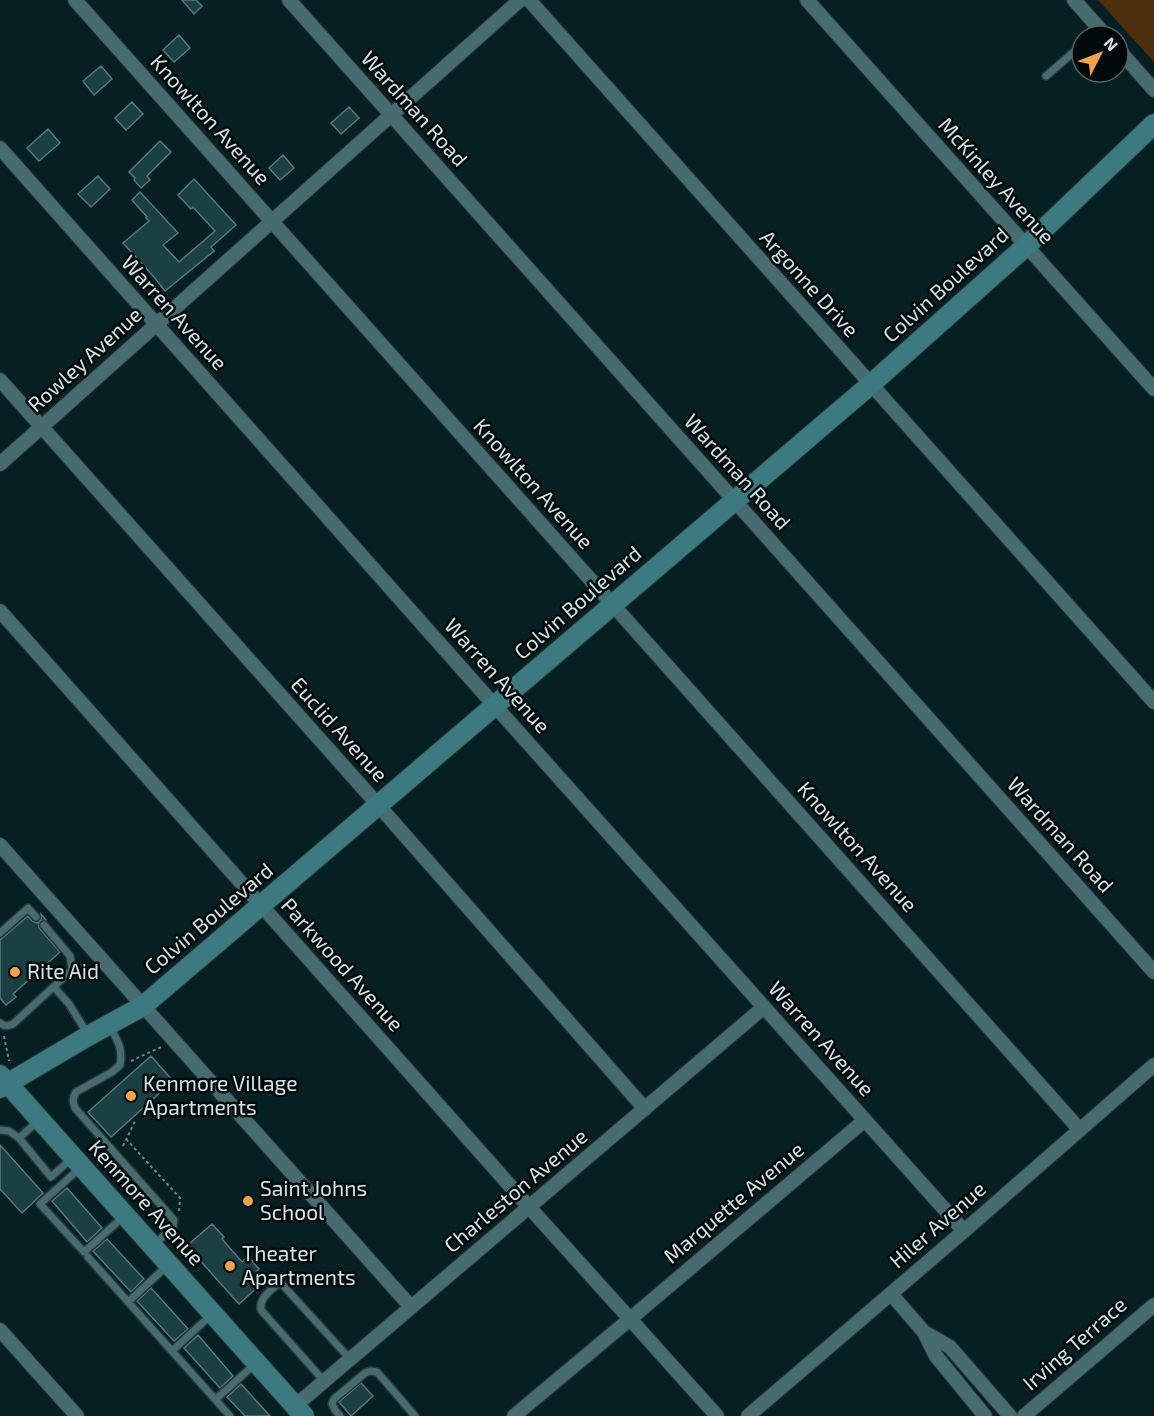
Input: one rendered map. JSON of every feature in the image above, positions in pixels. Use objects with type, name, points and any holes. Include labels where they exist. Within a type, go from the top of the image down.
[{"type":"street","name":"Knowlton Avenue","points":[[75,0],[1080,1130]]},
{"type":"street","name":"Wardman Road","points":[[289,0],[1154,972]]},
{"type":"street","name":"Rowley Avenue","points":[[0,464],[520,0]]},
{"type":"street","name":"Argonne Drive","points":[[529,0],[1154,702]]},
{"type":"street","name":"McKinley Avenue","points":[[807,0],[1154,389]]},
{"type":"street","points":[[1074,0],[1092,24]]},
{"type":"street","points":[[1130,63],[1154,90]]},
{"type":"street","name":"Colvin Boulevard","points":[[2,1082],[143,1006],[870,385],[1026,246],[1154,124]]},
{"type":"street","name":"Warren Avenue","points":[[0,148],[964,1231]]},
{"type":"street","name":"Euclid Avenue","points":[[0,380],[645,1109]]},
{"type":"street","name":"Parkwood Avenue","points":[[0,611],[717,1416]]},
{"type":"street","points":[[0,845],[411,1307]]},
{"type":"street","name":"Charleston Avenue","points":[[299,1413],[324,1381],[764,1007]]},
{"type":"street","name":"Hiler Avenue","points":[[748,1416],[1154,1065]]},
{"type":"street","name":"Kenmore Avenue","points":[[2,1082],[78,1162],[299,1413]]},
{"type":"street","name":"Marquette Avenue","points":[[514,1416],[865,1120]]},
{"type":"street","points":[[891,1294],[924,1332],[936,1356],[985,1415]]},
{"type":"street","name":"Irving Terrace","points":[[1024,1416],[1154,1305]]},
{"type":"street","points":[[0,1330],[77,1416]]},
{"type":"street","points":[[924,1332],[950,1347],[1010,1416]]},
{"type":"lane","points":[[1046,76],[1070,55]]},
{"type":"lane","points":[[0,933],[28,908],[36,917]]},
{"type":"lane","points":[[0,1023],[7,1026],[13,1024],[72,970],[70,956],[44,925]]},
{"type":"lane","points":[[54,987],[69,1004],[88,1036]]},
{"type":"lane","points":[[109,1025],[119,1041],[122,1054],[120,1065],[76,1092],[73,1103],[174,1220],[173,1227],[153,1246]]},
{"type":"lane","points":[[19,1138],[40,1120]]},
{"type":"lane","points":[[0,1130],[9,1131],[19,1138],[51,1177],[78,1162]]},
{"type":"lane","points":[[78,1162],[40,1204],[84,1252],[125,1215]]},
{"type":"lane","points":[[88,1257],[231,1416]]},
{"type":"lane","points":[[128,1302],[169,1264]]},
{"type":"lane","points":[[324,1381],[261,1310],[263,1298],[280,1282],[350,1359]]},
{"type":"lane","points":[[172,1351],[213,1314]]},
{"type":"lane","points":[[216,1400],[256,1363]]},
{"type":"lane","points":[[340,1416],[334,1410],[332,1404],[334,1399],[365,1372],[371,1371],[377,1372],[416,1416]]},
{"type":"path","points":[[4,1036],[9,1060],[14,1060]]},
{"type":"path","points":[[128,1062],[166,1044]]},
{"type":"path","points":[[121,1150],[136,1119]]},
{"type":"path","points":[[126,1139],[180,1198]]},
{"type":"shaded area","points":[[1098,0],[1154,0],[1154,62],[1130,35],[1130,24],[1120,24]]},
{"type":"building","points":[[182,0],[196,0],[202,6],[194,14]]},
{"type":"building","points":[[179,35],[190,48],[174,62],[163,50]]},
{"type":"building","points":[[101,66],[112,79],[94,95],[83,81]]},
{"type":"building","points":[[132,102],[143,114],[126,130],[115,118]]},
{"type":"building","points":[[349,107],[359,118],[341,134],[331,123]]},
{"type":"building","points":[[48,129],[60,143],[39,161],[27,148]]},
{"type":"building","points":[[160,141],[171,152],[147,176],[150,180],[141,188],[129,172]]},
{"type":"building","points":[[283,155],[294,168],[280,180],[269,168]]},
{"type":"building","points":[[98,176],[110,189],[91,207],[78,194]]},
{"type":"building","points":[[194,179],[236,225],[211,247],[214,251],[165,291],[123,243],[149,221],[132,200],[140,192],[178,233],[163,245],[179,262],[215,231],[193,207],[191,209],[178,195]]},
{"type":"building","points":[[41,914],[46,920],[40,921],[39,928],[60,952],[13,994],[16,997],[6,1005],[0,998],[0,940],[28,916],[37,923],[41,919]]},
{"type":"building","name":"Kenmore Village Apartments","points":[[151,1056],[173,1081],[111,1137],[88,1112]]},
{"type":"building","points":[[0,1145],[43,1193],[22,1213],[0,1189]]},
{"type":"building","points":[[67,1188],[102,1228],[87,1242],[52,1201]]},
{"type":"building","name":"Theater Apartments","points":[[212,1224],[242,1262],[248,1256],[259,1269],[253,1275],[261,1284],[239,1304],[196,1256],[198,1255],[189,1244]]},
{"type":"building","points":[[107,1239],[144,1279],[131,1292],[93,1251]]},
{"type":"building","points":[[151,1288],[188,1329],[174,1341],[137,1301]]},
{"type":"building","points":[[198,1335],[233,1376],[220,1388],[184,1348]]},
{"type":"building","points":[[361,1383],[373,1396],[351,1416],[339,1402]]},
{"type":"building","points":[[241,1384],[270,1416],[245,1416],[227,1397]]},
{"type":"place","name":"Rite Aid","points":[[15,972]]},
{"type":"place","name":"Kenmore Village Apartments","points":[[131,1096]]},
{"type":"place","name":"Saint Johns School","points":[[248,1201]]},
{"type":"place","name":"Theater Apartments","points":[[230,1266]]}]
